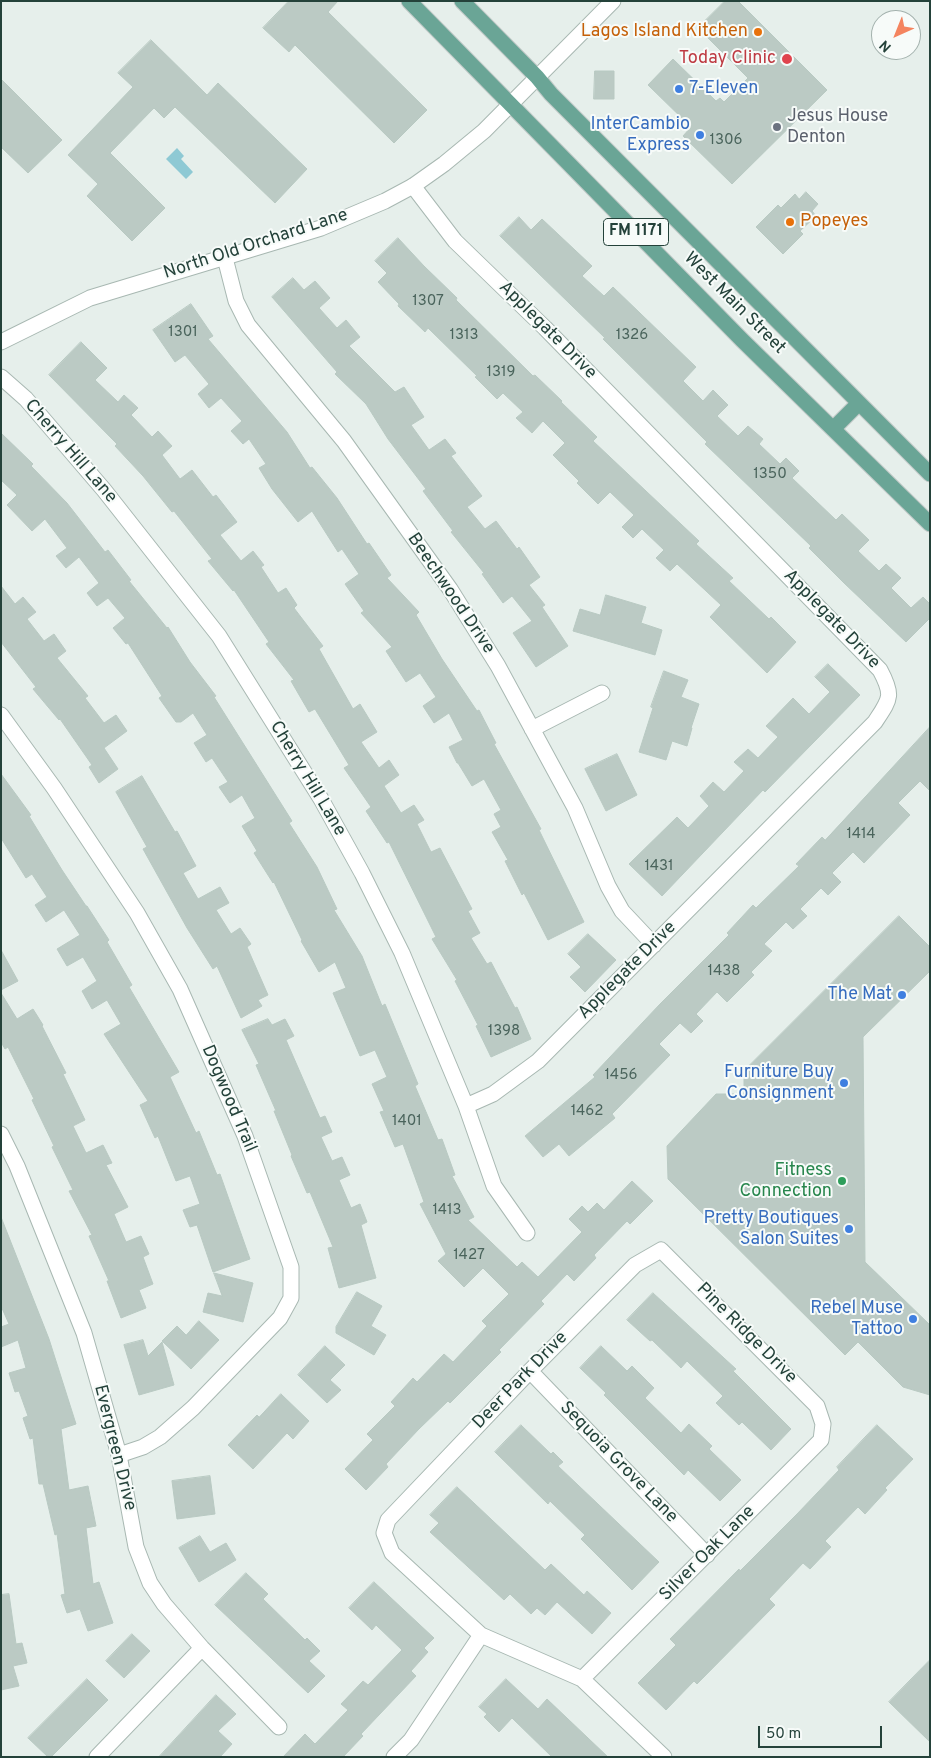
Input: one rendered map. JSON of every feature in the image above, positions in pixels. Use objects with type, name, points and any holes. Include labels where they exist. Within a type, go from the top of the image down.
[{"type":"main road","name":"West Main Street","points":[[409,1],[742,340],[930,524]]},
{"type":"main road","name":"West Main Street","points":[[462,1],[538,77],[551,94],[930,474]]},
{"type":"main road","points":[[833,429],[859,403]]},
{"type":"street","name":"North Old Orchard Lane","points":[[1,342],[90,298],[321,228],[385,201],[413,186],[444,164],[484,131],[613,1]]},
{"type":"street","name":"Applegate Drive","points":[[413,186],[455,241],[546,328],[880,670],[890,687],[887,703],[875,722],[538,1061],[493,1094],[466,1106]]},
{"type":"street","name":"Beechwood Drive","points":[[225,258],[236,301],[248,325],[344,441],[450,589],[498,666],[532,729],[574,808],[608,886],[622,911],[654,945]]},
{"type":"street","name":"Cherry Hill Lane","points":[[1,377],[26,399],[104,490],[220,636],[321,799],[362,872],[402,953],[466,1106],[494,1186],[527,1234]]},
{"type":"street","points":[[532,729],[602,693]]},
{"type":"street","name":"Dogwood Trail","points":[[1,715],[54,788],[137,913],[180,988],[245,1136],[291,1267],[291,1298],[280,1318],[193,1408],[160,1436],[143,1447],[119,1455]]},
{"type":"street","name":"Evergreen Drive","points":[[1,1134],[17,1166],[84,1333],[119,1455],[136,1547],[150,1583],[164,1604],[202,1648],[279,1727]]},
{"type":"street","name":"Deer Park Drive","points":[[481,1635],[392,1553],[384,1534],[388,1520],[530,1371],[635,1265],[662,1250]]},
{"type":"street","name":"Pine Ridge Drive","points":[[662,1250],[817,1406],[823,1424]]},
{"type":"street","name":"Sequoia Grove Lane","points":[[530,1371],[707,1555]]},
{"type":"street","name":"Silver Oak Lane","points":[[582,1679],[821,1440],[823,1424]]},
{"type":"street","points":[[394,1757],[411,1740],[481,1635],[582,1679],[664,1757]]},
{"type":"street","points":[[97,1757],[202,1648]]},
{"type":"water","points":[[177,148],[184,156],[181,159],[193,172],[186,179],[166,159]]},
{"type":"building","points":[[289,1],[338,1],[328,12],[427,110],[394,143],[295,45],[289,52],[263,28]]},
{"type":"building","points":[[725,1],[738,1],[827,90],[732,184],[683,136],[691,127],[648,85],[673,59],[716,101],[720,98],[724,102],[748,78],[698,28]]},
{"type":"building","points":[[151,40],[207,95],[218,83],[307,169],[275,203],[175,107],[164,118],[154,108],[110,153],[165,208],[132,241],[87,196],[98,184],[68,155],[133,87],[118,73]]},
{"type":"building","points":[[595,71],[614,71],[614,99],[594,99]]},
{"type":"building","points":[[1,79],[62,140],[28,173],[1,147]]},
{"type":"building","points":[[806,192],[818,204],[812,211],[816,216],[800,231],[803,234],[783,254],[756,227],[778,205],[781,208],[795,194],[799,199]]},
{"type":"building","points":[[519,217],[531,230],[542,219],[592,266],[582,276],[604,296],[613,287],[696,367],[683,381],[703,401],[713,390],[728,405],[717,416],[738,436],[748,426],[763,439],[759,444],[780,464],[786,458],[799,471],[792,478],[836,520],[842,514],[869,540],[858,551],[879,571],[886,564],[901,578],[891,588],[911,608],[923,597],[930,604],[930,618],[906,642],[809,548],[811,546],[705,444],[707,442],[603,339],[605,338],[500,236]]},
{"type":"building","points":[[398,238],[457,298],[456,300],[597,437],[593,441],[699,541],[696,544],[733,578],[729,581],[769,619],[771,617],[796,642],[767,673],[710,617],[721,605],[677,564],[670,571],[656,558],[664,550],[642,529],[633,538],[622,527],[634,515],[610,492],[598,504],[577,483],[579,481],[553,455],[565,443],[543,421],[532,433],[516,418],[523,412],[503,393],[497,399],[475,377],[477,376],[428,328],[425,332],[398,306],[399,304],[378,282],[387,273],[375,261]]},
{"type":"building","points":[[293,278],[304,290],[315,281],[330,298],[319,308],[337,328],[346,320],[360,337],[349,346],[395,392],[404,387],[424,417],[411,425],[429,450],[445,439],[456,453],[451,456],[482,496],[467,507],[485,529],[496,521],[517,549],[519,547],[540,577],[529,585],[545,605],[542,607],[568,646],[536,667],[513,633],[532,621],[512,596],[503,603],[482,574],[484,573],[451,532],[453,531],[423,491],[426,489],[388,439],[366,404],[335,374],[337,372],[272,297]]},
{"type":"building","points":[[191,304],[213,336],[208,339],[287,432],[310,468],[312,467],[337,498],[367,544],[369,543],[391,575],[387,578],[419,612],[416,615],[442,659],[477,711],[479,710],[496,743],[494,744],[541,829],[539,830],[584,922],[548,940],[524,893],[522,895],[505,861],[508,860],[492,832],[501,827],[494,814],[501,810],[484,779],[472,786],[457,763],[449,747],[463,740],[449,713],[434,723],[423,706],[436,697],[420,673],[406,682],[386,651],[392,647],[361,613],[364,611],[345,584],[359,574],[342,549],[338,552],[312,511],[298,522],[272,489],[259,468],[266,464],[249,439],[243,444],[231,431],[242,421],[221,398],[209,408],[198,394],[209,384],[185,355],[175,362],[153,330]]},
{"type":"building","points":[[81,342],[107,368],[95,380],[118,402],[124,395],[138,408],[131,415],[152,437],[158,431],[172,446],[162,455],[180,479],[192,470],[213,497],[216,495],[237,522],[220,535],[241,561],[253,551],[264,565],[261,567],[278,593],[286,588],[297,605],[294,608],[323,646],[319,649],[353,709],[360,704],[377,732],[361,742],[379,768],[389,760],[399,775],[384,786],[401,813],[414,805],[424,820],[417,824],[431,852],[440,848],[472,909],[468,911],[480,933],[471,938],[487,964],[491,962],[515,1008],[517,1007],[531,1039],[491,1057],[476,1026],[478,1025],[455,981],[457,980],[432,939],[436,937],[389,842],[387,843],[366,811],[371,807],[344,768],[349,765],[315,709],[309,712],[291,681],[294,680],[266,644],[269,642],[234,590],[208,561],[212,559],[174,511],[172,512],[143,476],[115,446],[117,444],[49,375]]},
{"type":"building","points":[[1,433],[33,464],[31,466],[67,503],[105,552],[108,550],[131,580],[129,581],[168,627],[190,662],[216,696],[214,697],[292,821],[289,823],[317,867],[337,909],[334,910],[362,956],[382,1006],[385,1004],[418,1084],[415,1086],[438,1140],[442,1139],[455,1175],[452,1176],[474,1217],[468,1220],[517,1267],[522,1262],[538,1277],[582,1232],[569,1219],[582,1206],[588,1212],[597,1203],[604,1210],[632,1181],[653,1201],[630,1224],[627,1221],[594,1255],[596,1258],[574,1281],[567,1274],[541,1301],[544,1304],[499,1350],[501,1352],[450,1403],[448,1401],[419,1429],[386,1464],[388,1467],[366,1490],[345,1469],[373,1440],[367,1434],[395,1406],[391,1402],[413,1378],[417,1382],[444,1354],[453,1362],[487,1326],[482,1321],[509,1294],[483,1268],[464,1287],[438,1261],[446,1254],[420,1204],[424,1202],[403,1144],[395,1147],[380,1112],[384,1111],[372,1084],[387,1077],[375,1050],[360,1056],[333,993],[346,988],[335,962],[319,972],[301,941],[274,882],[254,853],[257,851],[242,826],[255,818],[242,795],[230,803],[219,787],[228,782],[212,758],[206,762],[194,743],[207,735],[193,713],[181,722],[176,722],[159,698],[162,696],[128,643],[126,644],[113,628],[125,618],[108,598],[97,606],[87,593],[99,583],[79,557],[66,568],[56,556],[67,548],[45,519],[32,531],[7,505],[17,495],[1,480]]},
{"type":"building","points":[[1,586],[15,604],[23,597],[36,612],[27,619],[44,641],[54,634],[66,651],[57,658],[88,696],[85,698],[104,723],[116,715],[127,731],[104,748],[118,769],[99,783],[89,767],[92,765],[60,719],[33,689],[36,687],[1,642]]},
{"type":"building","points":[[606,595],[646,607],[641,623],[662,630],[655,655],[573,631],[580,609],[600,615]]},
{"type":"building","points":[[828,664],[860,695],[765,792],[763,790],[662,896],[629,864],[677,817],[688,828],[709,806],[700,796],[713,782],[724,792],[744,771],[734,762],[748,749],[758,758],[778,737],[766,726],[793,698],[809,714],[830,692],[815,677]]},
{"type":"building","points":[[664,671],[688,680],[681,697],[699,704],[687,746],[672,741],[666,760],[639,752],[653,708],[651,707]]},
{"type":"building","points":[[930,727],[930,791],[920,781],[898,803],[910,815],[864,863],[853,852],[832,873],[841,882],[828,895],[821,888],[800,909],[807,916],[793,929],[786,922],[764,944],[772,951],[751,972],[754,975],[727,1002],[717,992],[696,1014],[703,1021],[691,1033],[680,1023],[659,1044],[670,1055],[612,1114],[615,1118],[569,1156],[559,1144],[543,1157],[525,1136],[595,1077],[593,1075],[729,935],[727,933],[753,905],[756,908],[799,866],[796,864],[822,837],[825,840]]},
{"type":"building","points":[[617,754],[637,795],[606,811],[585,769]]},
{"type":"building","points":[[1,774],[31,815],[29,816],[62,870],[109,940],[107,942],[132,985],[129,987],[179,1072],[170,1077],[196,1133],[199,1131],[217,1175],[220,1174],[250,1259],[213,1272],[197,1225],[190,1227],[183,1210],[200,1204],[190,1176],[176,1181],[158,1136],[155,1138],[140,1105],[148,1101],[104,1034],[121,1024],[107,1000],[92,1009],[82,991],[97,981],[83,957],[67,966],[57,949],[80,935],[64,910],[46,922],[35,905],[47,897],[32,874],[26,878],[1,838]]},
{"type":"building","points":[[142,776],[175,832],[177,831],[196,866],[183,873],[198,899],[220,887],[229,903],[216,910],[231,934],[240,928],[251,944],[247,947],[268,995],[258,1000],[262,1006],[241,1018],[217,966],[213,969],[187,928],[143,849],[147,847],[116,792]]},
{"type":"building","points":[[899,916],[930,947],[930,971],[863,1037],[865,1262],[930,1325],[930,1395],[903,1387],[858,1342],[845,1355],[668,1179],[667,1146],[716,1094],[744,1094],[744,1071]]},
{"type":"building","points":[[588,934],[616,960],[585,992],[570,977],[581,967],[568,954]]},
{"type":"building","points":[[1,950],[18,981],[1,990]]},
{"type":"building","points":[[1,993],[17,1019],[33,1009],[43,1025],[66,1073],[63,1074],[85,1120],[73,1126],[86,1153],[103,1145],[112,1163],[106,1165],[128,1207],[114,1214],[126,1242],[141,1236],[149,1254],[143,1257],[153,1284],[139,1290],[146,1308],[121,1318],[107,1281],[109,1281],[89,1236],[92,1235],[69,1191],[73,1190],[52,1147],[54,1146],[32,1100],[34,1099],[8,1047],[5,1049],[1,1042]]},
{"type":"building","points":[[268,1019],[272,1025],[285,1019],[294,1036],[286,1040],[320,1118],[325,1116],[332,1132],[321,1137],[332,1161],[342,1157],[350,1175],[339,1180],[351,1208],[360,1204],[367,1222],[361,1225],[376,1278],[339,1288],[328,1248],[333,1247],[310,1192],[307,1193],[291,1156],[274,1111],[276,1111],[256,1065],[259,1064],[242,1030]]},
{"type":"building","points":[[1,1217],[49,1339],[76,1424],[61,1429],[69,1490],[88,1486],[96,1526],[86,1528],[93,1584],[99,1582],[113,1623],[88,1631],[80,1609],[67,1613],[61,1595],[65,1594],[57,1534],[55,1535],[43,1484],[39,1484],[33,1438],[30,1439],[23,1418],[28,1416],[19,1391],[15,1392],[9,1373],[26,1368],[18,1340],[1,1347],[1,1327],[9,1324],[1,1306]]},
{"type":"building","points":[[214,1273],[253,1283],[243,1322],[203,1312],[208,1293],[222,1296]]},
{"type":"building","points":[[357,1292],[382,1306],[371,1326],[386,1335],[374,1355],[336,1333],[336,1327]]},
{"type":"building","points":[[653,1293],[736,1369],[733,1371],[791,1429],[771,1450],[742,1422],[739,1425],[716,1403],[723,1396],[687,1361],[681,1368],[652,1340],[650,1341],[627,1320]]},
{"type":"building","points":[[199,1321],[219,1340],[191,1369],[162,1341],[177,1326],[186,1335]]},
{"type":"building","points":[[143,1340],[148,1356],[162,1342],[174,1385],[139,1395],[124,1345]]},
{"type":"building","points":[[325,1346],[345,1365],[330,1380],[341,1390],[327,1403],[298,1375]]},
{"type":"building","points":[[601,1346],[627,1371],[632,1366],[654,1388],[645,1398],[681,1433],[689,1424],[712,1446],[709,1449],[741,1480],[720,1501],[688,1470],[684,1475],[604,1395],[606,1393],[580,1368]]},
{"type":"building","points":[[281,1394],[309,1421],[293,1439],[287,1433],[253,1469],[228,1445],[257,1415],[259,1417]]},
{"type":"building","points":[[521,1425],[551,1454],[553,1452],[563,1462],[558,1466],[659,1562],[632,1590],[581,1539],[585,1535],[550,1501],[548,1504],[495,1452]]},
{"type":"building","points":[[877,1425],[913,1459],[885,1488],[887,1490],[865,1514],[858,1507],[825,1541],[831,1547],[810,1569],[803,1563],[769,1599],[775,1605],[697,1684],[694,1681],[666,1710],[638,1683],[676,1645],[670,1639],[797,1514],[839,1470],[837,1467]]},
{"type":"building","points":[[210,1476],[215,1514],[177,1519],[172,1481]]},
{"type":"building","points":[[457,1487],[545,1570],[551,1564],[584,1595],[587,1591],[611,1613],[592,1634],[557,1602],[545,1615],[537,1608],[531,1614],[510,1594],[504,1600],[430,1532],[439,1523],[430,1515]]},
{"type":"building","points":[[200,1536],[210,1552],[226,1543],[236,1560],[199,1582],[179,1548]]},
{"type":"building","points":[[246,1573],[268,1594],[263,1599],[305,1640],[307,1638],[320,1651],[309,1661],[325,1676],[308,1693],[215,1605]]},
{"type":"building","points":[[374,1582],[434,1638],[424,1648],[428,1652],[411,1671],[416,1676],[361,1734],[363,1736],[343,1757],[283,1757],[305,1734],[315,1744],[348,1710],[341,1704],[363,1681],[368,1685],[402,1650],[376,1625],[372,1630],[349,1608]]},
{"type":"building","points":[[9,1594],[16,1644],[22,1643],[27,1663],[13,1666],[19,1686],[1,1690],[1,1595]]},
{"type":"building","points":[[132,1634],[150,1651],[124,1678],[106,1661]]},
{"type":"building","points":[[930,1660],[930,1742],[889,1702]]},
{"type":"building","points":[[87,1679],[108,1700],[51,1757],[48,1757],[28,1738]]},
{"type":"building","points":[[506,1679],[538,1709],[547,1699],[608,1757],[552,1757],[512,1718],[499,1732],[484,1717],[487,1714],[479,1707]]},
{"type":"building","points":[[216,1695],[236,1714],[218,1731],[232,1744],[220,1757],[159,1757]]},
{"type":"place","name":"Lagos Island Kitchen","points":[[758,32]]},
{"type":"place","name":"Today Clinic","points":[[787,59]]},
{"type":"place","name":"7-Eleven","points":[[679,89]]},
{"type":"place","name":"Jesus House Denton","points":[[777,127]]},
{"type":"place","name":"InterCambio Express","points":[[700,135]]},
{"type":"place","name":"Popeyes","points":[[790,222]]},
{"type":"place","name":"The Mat","points":[[902,995]]},
{"type":"place","name":"Furniture Buy Consignment","points":[[844,1083]]},
{"type":"place","name":"Fitness Connection","points":[[842,1181]]},
{"type":"place","name":"Pretty Boutiques Salon Suites","points":[[849,1229]]},
{"type":"place","name":"Rebel Muse Tattoo","points":[[913,1319]]}]
